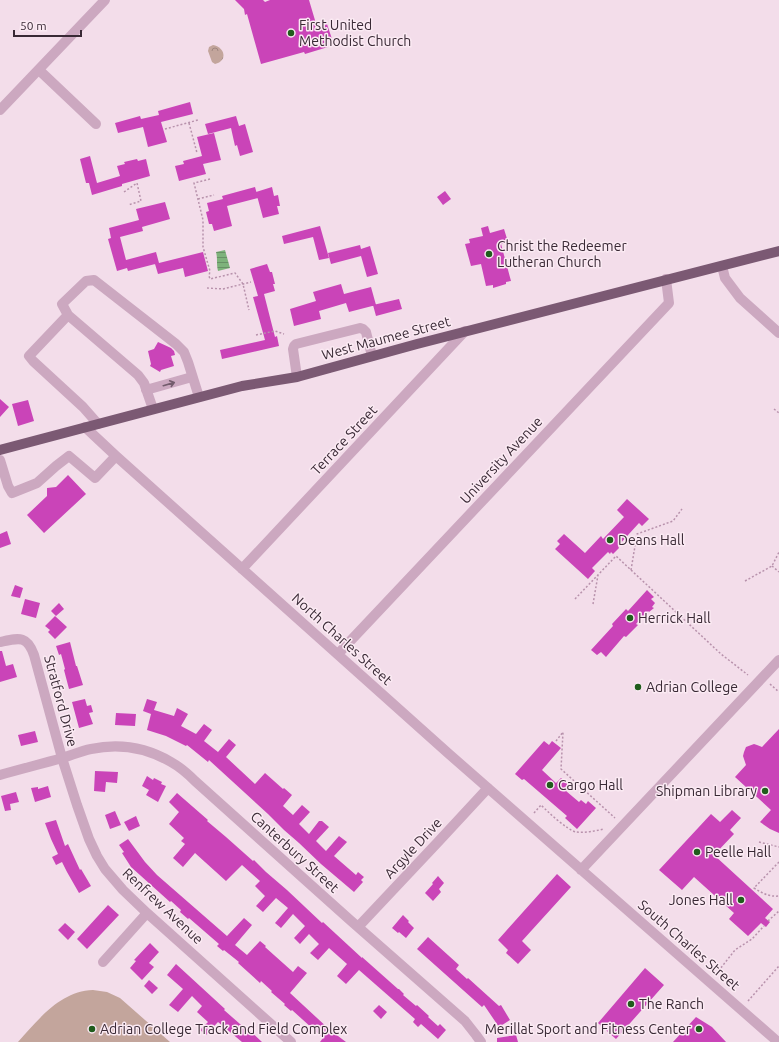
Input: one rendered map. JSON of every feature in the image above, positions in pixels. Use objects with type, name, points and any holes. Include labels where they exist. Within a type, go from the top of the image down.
[{"type":"main road","name":"West Maumee Street","points":[[0,450],[242,386],[297,377],[465,331],[779,251]]},
{"type":"street","points":[[0,110],[105,0]]},
{"type":"street","points":[[38,70],[96,124]]},
{"type":"street","points":[[722,266],[725,278],[740,298],[779,333]]},
{"type":"street","name":"University Avenue","points":[[338,654],[669,303],[666,279]]},
{"type":"street","points":[[153,409],[144,383],[138,375],[68,315],[62,304],[86,281],[94,280],[176,344],[184,352],[199,397]]},
{"type":"street","points":[[68,315],[29,356],[83,407],[98,424]]},
{"type":"street","points":[[297,377],[293,349],[296,344],[363,328],[366,332],[372,356]]},
{"type":"street","name":"Terrace Street","points":[[242,569],[465,331]]},
{"type":"street","points":[[146,390],[192,377]]},
{"type":"street","name":"North Charles Street","points":[[85,427],[242,569],[581,870]]},
{"type":"street","points":[[0,460],[8,486],[12,493],[37,483],[69,456],[95,478],[116,456]]},
{"type":"street","name":"Stratford Drive","points":[[0,642],[20,639],[27,641],[31,646],[62,758],[0,775]]},
{"type":"street","points":[[581,870],[779,660]]},
{"type":"street","name":"Canterbury Street","points":[[62,758],[91,749],[125,747],[142,750],[171,762],[181,768],[464,1021],[481,1042]]},
{"type":"street","name":"Renfrew Avenue","points":[[62,758],[89,840],[104,869],[147,913],[292,1042]]},
{"type":"street","name":"Argyle Drive","points":[[358,927],[488,788]]},
{"type":"street","name":"South Charles Street","points":[[581,870],[778,1042]]},
{"type":"street","points":[[103,962],[147,913]]},
{"type":"path","points":[[165,129],[198,120]]},
{"type":"path","points":[[189,123],[197,153]]},
{"type":"path","points":[[210,179],[194,183],[203,220],[203,247],[210,271],[209,276],[210,279],[235,273],[243,284],[249,310]]},
{"type":"path","points":[[124,192],[137,183],[141,201],[128,205]]},
{"type":"path","points":[[198,199],[214,195]]},
{"type":"path","points":[[207,288],[222,289],[251,282]]},
{"type":"path","points":[[256,336],[275,331],[284,334]]},
{"type":"path","points":[[774,409],[779,413]]},
{"type":"path","points":[[631,570],[637,534],[673,521],[682,509]]},
{"type":"path","points":[[745,581],[772,566],[779,552]]},
{"type":"path","points":[[575,599],[616,556],[721,654],[748,675]]},
{"type":"path","points":[[772,566],[779,572]]},
{"type":"path","points":[[593,604],[598,575]]},
{"type":"path","points":[[768,682],[779,692]]},
{"type":"path","points":[[556,740],[563,732],[561,769],[614,818]]},
{"type":"path","points":[[534,813],[540,805],[575,832],[587,832],[604,829]]},
{"type":"path","points":[[759,842],[779,847]]},
{"type":"path","points":[[779,862],[753,889],[764,895],[779,896]]},
{"type":"path","points":[[768,921],[779,911]]},
{"type":"path","points":[[716,974],[735,950],[752,940],[764,926]]},
{"type":"path","points":[[748,1002],[779,966]]},
{"type":"green space","points":[[213,45],[220,48],[223,54],[222,60],[215,64],[212,62],[208,51],[209,47]]},
{"type":"green space","name":"Adrian College Track and Field Complex","points":[[93,990],[107,992],[120,998],[170,1042],[18,1042],[42,1016],[60,1001],[70,995]]},
{"type":"shaded area","points":[[225,250],[230,268],[218,271],[216,252]]},
{"type":"building","name":"First United Methodist Church","points":[[235,0],[263,0],[265,2],[270,0],[309,0],[317,27],[327,24],[332,39],[326,41],[328,47],[261,64],[247,14],[245,15],[244,9]]},
{"type":"building","points":[[190,102],[193,114],[161,122],[167,142],[148,147],[143,127],[118,133],[115,123],[140,116],[141,119],[159,115],[158,111]]},
{"type":"building","points":[[236,116],[239,126],[245,124],[253,152],[240,156],[237,145],[235,146],[231,128],[208,134],[205,124]]},
{"type":"building","points":[[214,133],[221,160],[203,164],[206,174],[179,181],[175,166],[184,164],[183,161],[202,156],[197,137]]},
{"type":"building","points":[[90,156],[97,183],[120,176],[117,166],[125,164],[124,162],[137,159],[138,161],[146,159],[150,176],[92,195],[89,183],[86,183],[80,159]]},
{"type":"building","points":[[255,187],[258,198],[227,206],[232,226],[214,231],[212,224],[209,224],[206,212],[209,211],[207,203],[223,199],[222,196]]},
{"type":"building","points":[[272,187],[274,196],[278,195],[280,206],[277,206],[279,214],[263,218],[256,192]]},
{"type":"building","points":[[445,191],[451,199],[443,205],[437,197]]},
{"type":"building","points":[[165,202],[170,219],[142,227],[143,231],[120,237],[126,260],[156,252],[159,263],[128,271],[127,268],[117,271],[108,239],[111,238],[109,228],[139,220],[136,209]]},
{"type":"building","points":[[320,226],[329,258],[319,260],[313,237],[284,244],[282,236]]},
{"type":"building","name":"Christ the Redeemer Lutheran Church","points":[[488,226],[490,233],[504,229],[508,242],[501,244],[511,281],[493,288],[493,285],[486,286],[481,264],[471,266],[465,244],[470,243],[469,239],[483,236],[481,228]]},
{"type":"building","points":[[360,245],[361,249],[370,246],[378,274],[367,277],[361,256],[331,264],[328,253]]},
{"type":"building","points":[[203,252],[208,271],[185,277],[183,268],[158,274],[155,264]]},
{"type":"building","points":[[267,264],[270,272],[272,272],[275,291],[264,294],[275,337],[277,336],[279,346],[222,359],[220,350],[265,340],[253,297],[258,296],[250,269]]},
{"type":"building","points":[[341,284],[344,294],[371,287],[376,305],[349,312],[346,303],[319,311],[321,319],[294,326],[290,309],[316,301],[313,292]]},
{"type":"building","points":[[399,299],[402,309],[376,316],[373,305]]},
{"type":"building","points":[[158,342],[171,348],[175,355],[171,356],[174,366],[161,370],[160,372],[150,366],[151,364],[148,351],[154,349]]},
{"type":"building","points":[[0,399],[9,407],[0,417]]},
{"type":"building","points":[[28,400],[34,421],[18,426],[12,404]]},
{"type":"building","points":[[68,475],[86,494],[44,533],[27,515],[47,496],[47,488],[56,487]]},
{"type":"building","name":"Deans Hall","points":[[627,499],[649,519],[642,526],[639,523],[618,546],[619,548],[613,554],[608,552],[592,568],[595,571],[588,579],[555,549],[560,544],[557,541],[564,534],[585,553],[601,536],[603,539],[624,517],[617,510]]},
{"type":"building","points":[[7,531],[11,544],[0,548],[0,534]]},
{"type":"building","points":[[15,585],[23,588],[20,598],[11,596]]},
{"type":"building","name":"Herrick Hall","points":[[647,590],[654,597],[651,599],[655,603],[652,607],[654,608],[649,612],[648,611],[636,624],[638,625],[626,637],[624,636],[606,657],[601,652],[597,655],[591,650],[626,609],[628,611]]},
{"type":"building","points":[[25,599],[40,603],[36,618],[21,614]]},
{"type":"building","points":[[59,603],[64,609],[56,616],[51,611]]},
{"type":"building","points":[[55,616],[67,627],[55,639],[48,632],[50,630],[45,626]]},
{"type":"building","points":[[70,642],[76,666],[83,685],[69,689],[61,654],[59,655],[56,646]]},
{"type":"building","points":[[0,651],[2,651],[6,666],[13,664],[17,677],[0,682]]},
{"type":"building","points":[[85,699],[87,706],[91,705],[93,712],[89,713],[93,724],[79,728],[72,702]]},
{"type":"building","points":[[147,699],[157,702],[154,710],[174,716],[177,708],[188,714],[181,726],[196,734],[204,724],[212,730],[204,741],[218,752],[229,739],[236,745],[226,757],[255,784],[265,773],[292,795],[283,806],[293,815],[302,805],[310,812],[299,824],[309,834],[319,821],[322,821],[329,827],[316,841],[326,851],[339,836],[347,842],[334,856],[356,875],[358,872],[364,877],[361,880],[363,882],[354,892],[321,864],[209,760],[208,762],[187,745],[186,746],[166,736],[147,730],[151,714],[143,711]]},
{"type":"building","points":[[116,713],[136,714],[135,726],[115,725]]},
{"type":"building","name":"Shipman Library","points":[[779,729],[779,833],[760,822],[771,810],[735,777],[746,765],[743,756],[746,747],[754,744],[762,747]]},
{"type":"building","points":[[35,731],[38,742],[21,746],[18,735]]},
{"type":"building","name":"Cargo Hall","points":[[544,741],[549,745],[552,741],[561,748],[542,770],[556,783],[561,778],[570,786],[566,791],[579,802],[581,800],[586,804],[588,801],[596,808],[577,829],[565,818],[567,816],[524,779],[522,780],[515,774]]},
{"type":"building","points":[[95,771],[118,772],[117,783],[106,782],[105,792],[94,791]]},
{"type":"building","points":[[147,776],[153,780],[154,778],[162,782],[161,784],[166,786],[158,802],[146,795],[149,790],[142,786]]},
{"type":"building","points":[[48,786],[51,797],[35,802],[31,788],[38,787],[38,789]]},
{"type":"building","points":[[16,792],[19,802],[10,804],[11,810],[5,811],[1,796]]},
{"type":"building","points":[[177,793],[208,820],[207,821],[253,861],[254,860],[322,923],[323,922],[362,958],[399,989],[404,994],[403,995],[416,1006],[417,1005],[438,1026],[440,1024],[446,1030],[438,1039],[421,1024],[418,1027],[413,1022],[415,1019],[359,970],[346,984],[337,976],[347,964],[329,948],[318,960],[310,953],[319,944],[309,934],[300,944],[294,938],[305,926],[293,914],[281,928],[275,923],[288,908],[276,898],[263,912],[256,906],[265,896],[255,886],[260,881],[242,865],[226,881],[195,853],[183,867],[173,858],[185,844],[181,841],[184,838],[169,824],[179,812],[169,802]]},
{"type":"building","points":[[732,810],[741,818],[730,830],[734,834],[714,855],[773,909],[765,918],[770,922],[766,927],[761,923],[748,936],[729,919],[734,913],[694,877],[682,890],[659,870],[711,814],[720,822]]},
{"type":"building","points":[[115,811],[121,825],[110,829],[105,815]]},
{"type":"building","points":[[136,816],[140,826],[129,831],[124,822]]},
{"type":"building","points":[[56,820],[65,846],[68,844],[80,870],[81,869],[91,886],[79,893],[62,862],[56,865],[52,857],[58,854],[45,823]]},
{"type":"building","points":[[128,839],[157,875],[227,936],[244,918],[252,925],[235,945],[247,955],[260,941],[293,972],[298,966],[307,973],[290,993],[330,1030],[346,1042],[320,1042],[323,1038],[292,1010],[291,1011],[284,1005],[285,1004],[261,981],[260,983],[238,963],[239,962],[217,946],[219,944],[180,912],[181,910],[131,867],[119,845]]},
{"type":"building","points":[[557,874],[571,887],[522,941],[531,950],[518,964],[506,953],[508,950],[498,940]]},
{"type":"building","points":[[438,876],[444,883],[439,889],[441,892],[433,901],[425,893]]},
{"type":"building","points":[[108,905],[119,915],[87,949],[77,939]]},
{"type":"building","points":[[403,915],[414,928],[406,938],[392,928]]},
{"type":"building","points":[[65,923],[75,932],[68,940],[58,930]]},
{"type":"building","points":[[428,937],[459,965],[456,969],[499,1006],[501,1005],[510,1020],[499,1027],[484,1005],[482,1007],[417,949]]},
{"type":"building","points":[[150,943],[159,952],[149,963],[154,967],[142,980],[130,968],[136,961],[134,960]]},
{"type":"building","points":[[176,964],[225,1009],[224,1010],[262,1042],[242,1042],[218,1022],[206,1035],[200,1030],[208,1022],[197,1012],[202,1006],[192,996],[178,1012],[169,1005],[183,989],[167,975]]},
{"type":"building","name":"The Ranch","points":[[645,968],[664,985],[616,1039],[598,1023]]},
{"type":"building","points":[[149,980],[158,988],[152,994],[144,986]]},
{"type":"building","points":[[379,1005],[387,1012],[381,1019],[373,1011]]},
{"type":"building","name":"Merillat Sport and Fitness Center","points":[[696,1017],[712,1027],[726,1042],[673,1042]]},
{"type":"building","points":[[516,1035],[518,1042],[497,1042],[497,1038]]},
{"type":"place","name":"First United Methodist Church","points":[[291,33]]},
{"type":"place","name":"Christ the Redeemer Lutheran Church","points":[[489,254]]},
{"type":"place","name":"Deans Hall","points":[[610,540]]},
{"type":"place","name":"Herrick Hall","points":[[630,618]]},
{"type":"place","name":"Adrian College","points":[[638,687]]},
{"type":"place","name":"Cargo Hall","points":[[550,785]]},
{"type":"place","name":"Shipman Library","points":[[765,791]]},
{"type":"place","name":"Peelle Hall","points":[[697,852]]},
{"type":"place","name":"Jones Hall","points":[[741,900]]},
{"type":"place","name":"The Ranch","points":[[631,1004]]},
{"type":"place","name":"Adrian College Track and Field Complex","points":[[92,1029]]},
{"type":"place","name":"Merillat Sport and Fitness Center","points":[[699,1029]]}]
